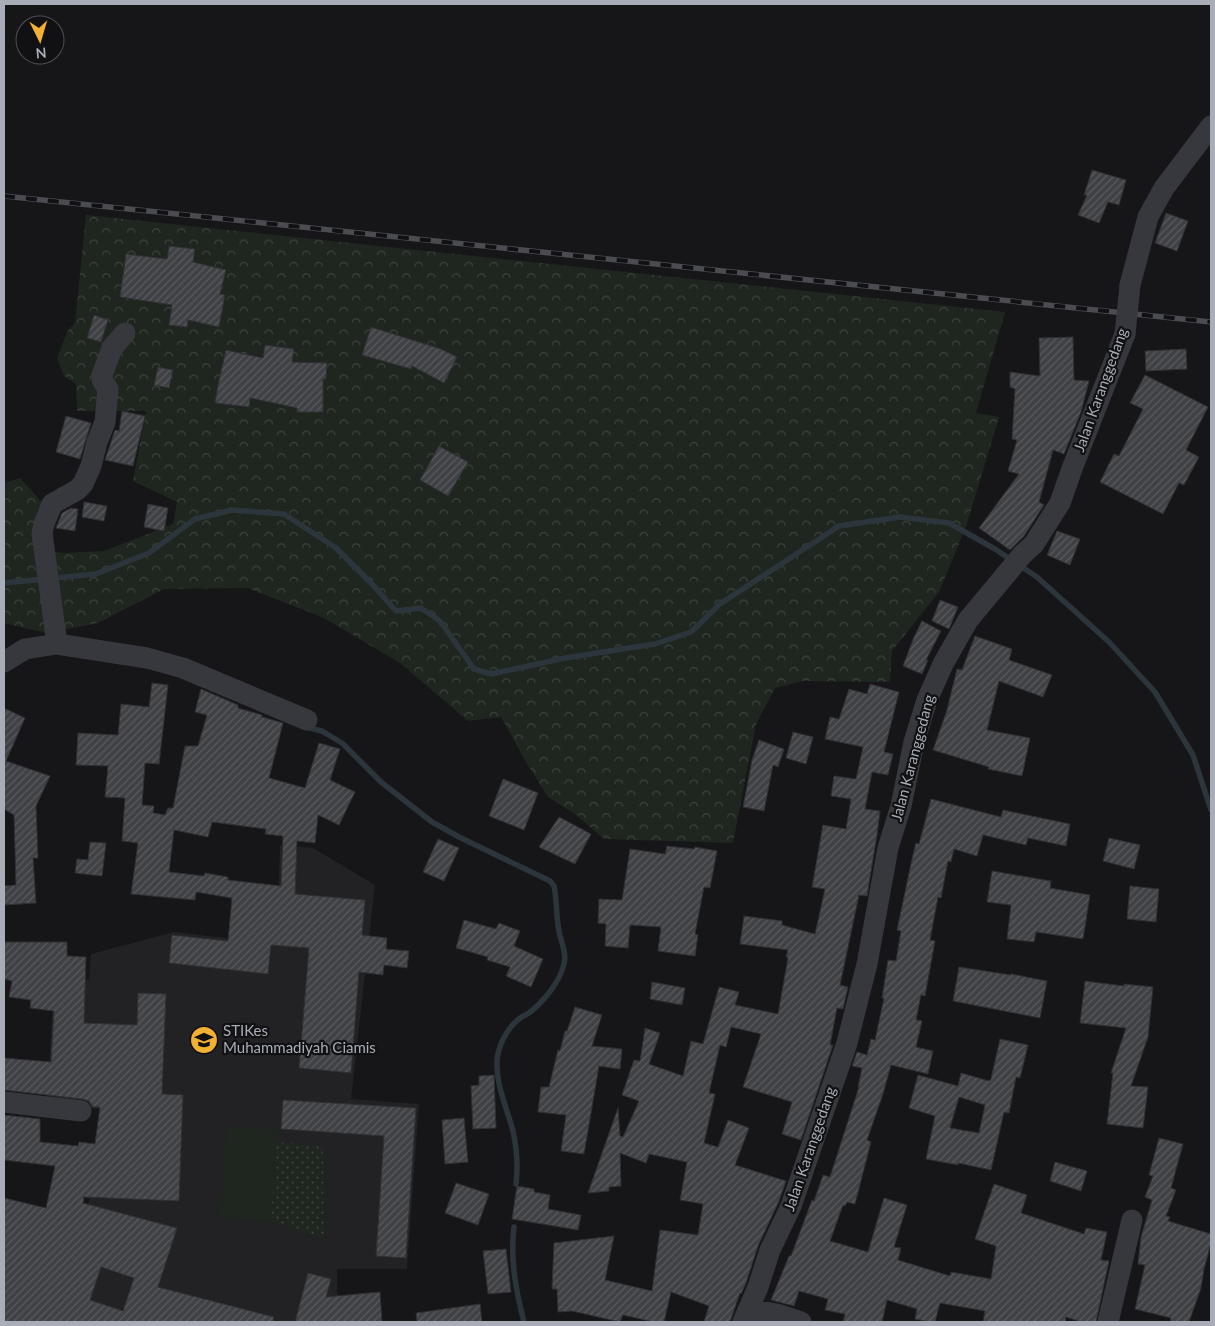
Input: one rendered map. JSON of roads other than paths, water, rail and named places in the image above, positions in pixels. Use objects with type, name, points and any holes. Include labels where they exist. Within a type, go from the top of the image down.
[{"type":"street","name":"Jalan Karanggedang","points":[[745,1316],[758,1287],[770,1250],[791,1206],[846,1043],[867,964],[888,848],[902,806],[914,742],[927,700],[943,664],[968,620],[1023,554],[1034,544],[1060,503],[1125,334],[1130,285],[1148,217],[1164,188],[1211,126]]},
{"type":"street","points":[[57,644],[42,533],[52,504],[77,490],[83,484],[91,466],[97,442],[105,422],[108,389],[102,380],[102,374],[112,348],[125,332]]},
{"type":"street","points":[[4,662],[25,649],[57,644],[147,658],[168,663],[306,720]]},
{"type":"street","points":[[4,1102],[81,1112]]},
{"type":"street","points":[[1108,1322],[1132,1220]]},
{"type":"street","points":[[745,1316],[777,1314],[801,1322]]},
{"type":"waterway","points":[[4,583],[96,574],[149,553],[195,519],[232,510],[284,514],[336,548],[396,611],[421,608],[440,621],[474,669],[491,674],[565,658],[655,644],[691,632],[720,604],[839,526],[900,517],[949,523],[995,549],[1037,577],[1109,642],[1155,692],[1193,755],[1211,810]]},
{"type":"waterway","points":[[305,727],[322,731],[342,743],[381,782],[432,822],[550,881],[554,886],[558,925],[565,956],[562,971],[555,985],[545,997],[507,1032],[501,1043],[497,1061],[500,1088],[513,1131],[517,1165],[516,1184]]},
{"type":"waterway","points":[[514,1227],[514,1275],[524,1322]]},
{"type":"railway","points":[[4,196],[1211,322]]},
{"type":"place","name":"STIKes Muhammadiyah Ciamis","points":[[204,1040]]}]
